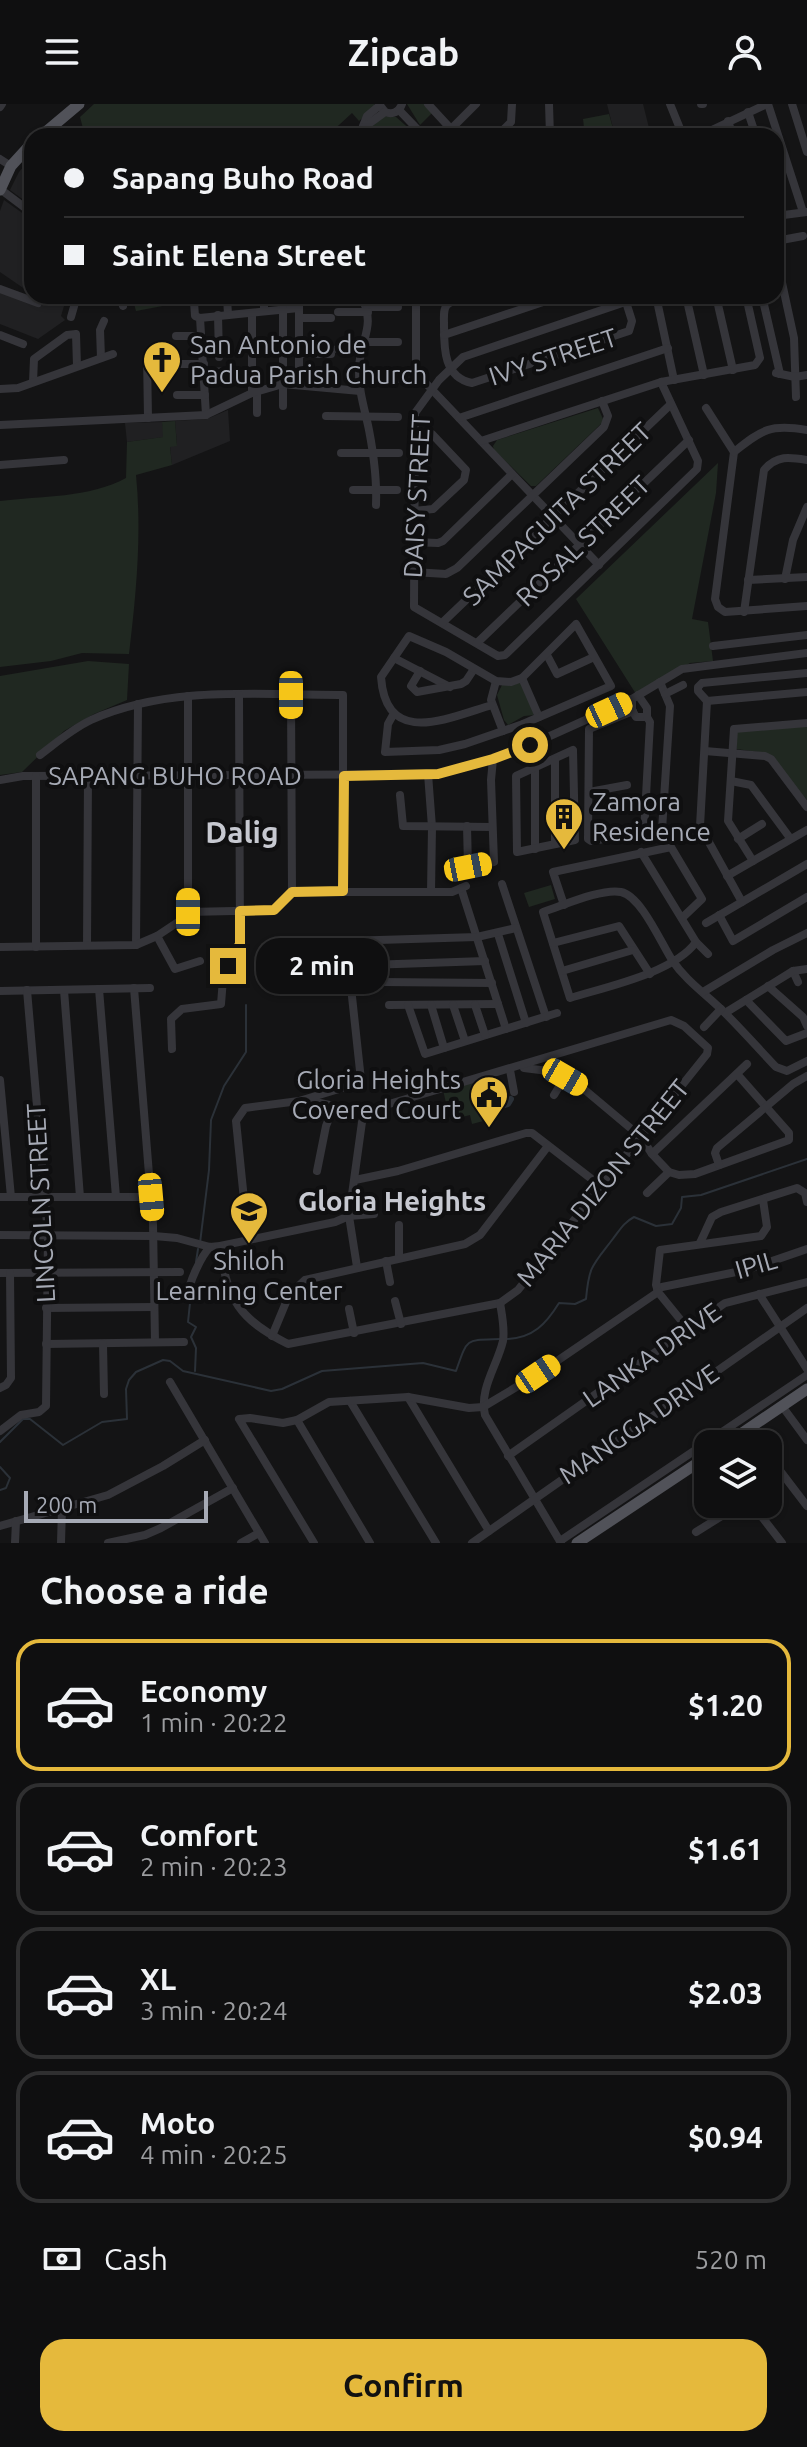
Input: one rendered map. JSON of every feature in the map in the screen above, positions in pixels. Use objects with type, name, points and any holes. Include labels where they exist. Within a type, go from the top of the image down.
[{"type":"main road","points":[[53,128],[79,104]]},
{"type":"main road","points":[[0,190],[11,166],[24,152]]},
{"type":"main road","points":[[749,1429],[807,1389]]},
{"type":"main road","points":[[578,1543],[694,1465]]},
{"type":"street","points":[[428,104],[445,128]]},
{"type":"street","points":[[453,128],[476,104]]},
{"type":"street","points":[[505,128],[511,122],[512,104]]},
{"type":"street","points":[[549,104],[550,128]]},
{"type":"street","points":[[670,104],[680,128]]},
{"type":"street","points":[[714,128],[767,104],[775,128]]},
{"type":"street","points":[[792,104],[807,152]]},
{"type":"street","points":[[362,128],[374,122],[381,107],[392,113],[401,107],[418,128]]},
{"type":"street","points":[[748,112],[753,128]]},
{"type":"street","points":[[728,121],[730,128]]},
{"type":"street","points":[[784,152],[805,212],[784,214]]},
{"type":"street","points":[[0,159],[11,166]]},
{"type":"street","points":[[0,190],[24,207]]},
{"type":"street","points":[[784,240],[803,236]]},
{"type":"street","points":[[0,289],[24,298]]},
{"type":"street","points":[[784,292],[794,338],[796,397]]},
{"type":"street","points":[[71,317],[75,304]]},
{"type":"street","points":[[194,304],[195,316],[200,318],[283,308],[299,313],[334,315],[398,307]]},
{"type":"street","points":[[219,357],[225,304]]},
{"type":"street","points":[[264,304],[264,311]]},
{"type":"street","points":[[299,304],[299,385]]},
{"type":"street","points":[[364,304],[367,310],[359,380],[374,453],[376,505]]},
{"type":"street","points":[[416,304],[416,371],[599,565]]},
{"type":"street","points":[[448,304],[444,308],[444,357],[451,367],[469,354],[620,304]]},
{"type":"street","points":[[444,335],[537,304]]},
{"type":"street","name":"IVY STREET","points":[[451,367],[464,382],[472,383],[629,331],[633,325],[627,304]]},
{"type":"street","points":[[658,304],[674,380]]},
{"type":"street","points":[[688,304],[704,375]]},
{"type":"street","points":[[718,304],[733,370]]},
{"type":"street","points":[[481,441],[661,382],[755,365],[759,361],[748,304]]},
{"type":"street","points":[[764,304],[778,373],[795,377],[807,375]]},
{"type":"street","points":[[283,308],[283,406]]},
{"type":"street","points":[[252,314],[257,413]]},
{"type":"street","points":[[200,318],[206,415]]},
{"type":"street","points":[[101,358],[100,330],[104,321]]},
{"type":"street","points":[[33,382],[34,359],[67,335],[76,334],[77,366]]},
{"type":"street","points":[[0,335],[23,344]]},
{"type":"street","points":[[176,336],[201,336]]},
{"type":"street","points":[[299,354],[398,342]]},
{"type":"street","points":[[459,418],[668,348]]},
{"type":"street","points":[[0,389],[18,388],[113,354]]},
{"type":"street","points":[[147,356],[148,418]]},
{"type":"street","points":[[177,364],[232,371]]},
{"type":"street","name":"DAISY STREET","points":[[442,623],[414,607],[415,431],[416,410],[451,367]]},
{"type":"street","points":[[359,380],[399,379]]},
{"type":"street","points":[[442,623],[503,656],[693,475],[698,461],[661,382]]},
{"type":"street","points":[[0,425],[206,415],[254,392],[283,384],[360,391]]},
{"type":"street","points":[[177,395],[205,395]]},
{"type":"street","points":[[413,572],[451,573],[604,427],[608,416],[602,401]]},
{"type":"street","name":"SAMPAGUITA STREET","points":[[442,623],[671,404]]},
{"type":"street","points":[[706,408],[734,452],[715,599],[718,607],[725,612],[744,612],[807,606]]},
{"type":"street","points":[[326,416],[398,417]]},
{"type":"street","points":[[734,452],[763,430],[775,426],[807,430]]},
{"type":"street","points":[[414,511],[433,509],[466,476],[466,470],[432,434],[415,431]]},
{"type":"street","name":"ROSAL STREET","points":[[477,643],[689,440]]},
{"type":"street","points":[[341,453],[399,453]]},
{"type":"street","points":[[744,612],[764,470],[776,459],[807,460]]},
{"type":"street","points":[[0,465],[64,460]]},
{"type":"street","points":[[412,542],[443,541],[512,474]]},
{"type":"street","points":[[353,490],[397,490]]},
{"type":"street","points":[[785,579],[793,540],[807,507]]},
{"type":"street","points":[[748,580],[807,577]]},
{"type":"street","points":[[393,715],[388,724],[385,752],[439,750],[503,731],[525,728],[539,717],[611,686],[576,624],[522,678],[511,682],[496,681],[409,636],[381,677],[384,697],[393,715],[406,722],[427,722],[492,705]]},
{"type":"street","points":[[713,646],[807,635]]},
{"type":"street","name":"SAPANG BUHO ROAD","points":[[0,780],[36,776],[344,776],[448,772],[530,745],[635,697],[682,669],[807,653]]},
{"type":"street","points":[[547,655],[557,674],[594,657]]},
{"type":"street","points":[[394,658],[450,687]]},
{"type":"street","points":[[420,671],[411,686],[417,692],[466,681],[474,669]]},
{"type":"street","points":[[742,902],[700,826],[707,701],[698,691],[702,683],[807,673]]},
{"type":"street","points":[[522,678],[539,717]]},
{"type":"street","points":[[496,681],[491,696],[492,705],[503,731]]},
{"type":"street","points":[[660,682],[670,706],[662,830]]},
{"type":"street","points":[[665,694],[683,685]]},
{"type":"street","points":[[707,701],[807,692]]},
{"type":"street","points":[[172,1049],[171,1019],[182,1009],[221,1004],[223,979],[240,944],[239,695]]},
{"type":"street","points":[[291,695],[292,892]]},
{"type":"street","points":[[40,755],[91,720],[138,704],[188,696],[343,695],[343,891]]},
{"type":"street","points":[[0,947],[136,945],[157,936],[184,918],[188,912],[188,696]]},
{"type":"street","points":[[633,711],[589,729],[588,839],[591,841],[644,833],[650,722],[647,708],[635,697]]},
{"type":"street","points":[[635,697],[633,711],[640,719],[647,717]]},
{"type":"street","points":[[136,945],[138,704]]},
{"type":"street","points":[[753,861],[728,821],[734,729],[807,723]]},
{"type":"street","points":[[525,728],[535,768],[535,849]]},
{"type":"street","points":[[573,750],[575,840],[517,852],[516,776],[555,759],[573,750]]},
{"type":"street","points":[[705,751],[771,759],[807,807]]},
{"type":"street","points":[[467,826],[468,867],[494,862],[493,759]]},
{"type":"street","points":[[555,759],[555,844]]},
{"type":"street","points":[[428,774],[432,827],[431,892]]},
{"type":"street","points":[[36,776],[36,947]]},
{"type":"street","points":[[87,945],[88,776]]},
{"type":"street","points":[[731,781],[751,785],[790,838]]},
{"type":"street","points":[[589,792],[627,785]]},
{"type":"street","points":[[400,795],[403,826],[492,827]]},
{"type":"street","points":[[738,839],[762,824]]},
{"type":"street","points":[[727,876],[807,830]]},
{"type":"street","points":[[564,905],[553,872],[671,847],[702,899],[682,918]]},
{"type":"street","points":[[641,852],[696,942],[708,954]]},
{"type":"street","points":[[706,923],[807,864]]},
{"type":"street","points":[[502,884],[546,1017]]},
{"type":"street","points":[[188,912],[274,910],[292,892],[452,892],[463,887],[506,1029]]},
{"type":"street","points":[[696,942],[691,949],[672,960],[650,974],[570,998],[543,912],[606,892],[619,891],[629,895],[639,906],[672,960],[680,972],[781,1071],[807,1061]]},
{"type":"street","points":[[719,915],[733,941],[807,897]]},
{"type":"street","points":[[553,943],[619,926],[650,974]]},
{"type":"street","points":[[248,1239],[236,1121],[245,1108],[305,1100],[361,1080],[346,941],[477,937],[516,928]]},
{"type":"street","points":[[498,934],[526,1023]]},
{"type":"street","points":[[157,936],[175,969],[200,961]]},
{"type":"street","points":[[703,992],[806,936]]},
{"type":"street","points":[[562,971],[633,950]]},
{"type":"street","points":[[368,965],[485,961]]},
{"type":"street","points":[[231,962],[244,962]]},
{"type":"street","points":[[704,1027],[723,1011],[793,971],[807,969]]},
{"type":"street","points":[[793,971],[798,982]]},
{"type":"street","points":[[381,982],[492,983]]},
{"type":"street","points":[[768,986],[806,1018]]},
{"type":"street","points":[[134,988],[154,1236],[155,1342]]},
{"type":"street","points":[[0,991],[150,988]]},
{"type":"street","points":[[99,989],[116,1197]]},
{"type":"street","name":"LINCOLN STREET","points":[[0,1431],[21,1415],[39,1412],[46,1406],[48,1235],[27,990]]},
{"type":"street","points":[[64,990],[80,1197]]},
{"type":"street","points":[[746,1000],[786,1041],[807,1033]]},
{"type":"street","points":[[389,1005],[498,1004]]},
{"type":"street","points":[[408,1005],[425,1054],[557,1013]]},
{"type":"street","points":[[431,1005],[444,1048]]},
{"type":"street","points":[[453,1005],[465,1041]]},
{"type":"street","points":[[475,1005],[485,1035]]},
{"type":"street","name":"MARIA DIZON STREET","points":[[272,1336],[288,1344],[500,1303],[518,1290],[707,1054],[708,1048],[684,1026],[671,1020],[557,1056]]},
{"type":"street","points":[[357,1267],[349,1216],[362,1122],[369,1110],[557,1056],[556,1072]]},
{"type":"street","points":[[652,1154],[747,1064]]},
{"type":"street","points":[[514,1069],[556,1072],[579,1085],[641,1137],[669,1172],[695,1174],[789,1140],[789,1133],[737,1074]]},
{"type":"street","points":[[514,1069],[514,1092]]},
{"type":"street","points":[[719,1165],[715,1153],[717,1148],[793,1084],[807,1076]]},
{"type":"street","points":[[554,1095],[565,1077]]},
{"type":"street","points":[[0,1080],[4,1161],[11,1197]]},
{"type":"street","points":[[305,1100],[334,1106],[326,1126],[317,1171]]},
{"type":"street","points":[[355,1180],[532,1133],[602,1187]]},
{"type":"street","points":[[220,1246],[228,1290],[237,1307],[272,1336],[289,1295],[305,1280],[465,1244],[480,1235],[548,1146]]},
{"type":"street","points":[[647,1193],[669,1172]]},
{"type":"street","points":[[700,1243],[712,1217],[797,1188],[805,1193],[807,1202]]},
{"type":"street","points":[[0,1197],[151,1197]]},
{"type":"street","points":[[688,1329],[658,1290],[660,1250],[761,1236],[767,1227],[763,1200]]},
{"type":"street","points":[[0,1235],[154,1236],[220,1246],[335,1222],[349,1216],[374,1214]]},
{"type":"street","points":[[399,1225],[399,1258]]},
{"type":"street","points":[[189,1295],[188,1289],[207,1246]]},
{"type":"street","name":"IPIL","points":[[658,1290],[746,1270],[807,1249]]},
{"type":"street","points":[[386,1261],[390,1282]]},
{"type":"street","points":[[0,1388],[11,1378],[5,1273],[180,1272]]},
{"type":"street","name":"LANKA DRIVE","points":[[508,1456],[725,1303],[807,1282]]},
{"type":"street","points":[[314,1543],[239,1419],[283,1423],[297,1420],[329,1402],[408,1397],[469,1408],[483,1407],[538,1374],[658,1290]]},
{"type":"street","points":[[759,1294],[807,1369]]},
{"type":"street","points":[[395,1301],[401,1324]]},
{"type":"street","points":[[500,1303],[504,1332],[486,1387],[483,1407],[508,1456],[561,1542],[807,1375]]},
{"type":"street","points":[[46,1308],[154,1307]]},
{"type":"street","name":"MANGGA DRIVE","points":[[472,1543],[807,1308]]},
{"type":"street","points":[[349,1309],[354,1333]]},
{"type":"street","points":[[46,1344],[184,1342]]},
{"type":"street","points":[[103,1344],[104,1394]]},
{"type":"street","points":[[170,1382],[265,1543]]},
{"type":"street","points":[[408,1397],[489,1531]]},
{"type":"street","points":[[350,1401],[436,1543]]},
{"type":"street","points":[[782,1406],[807,1440]]},
{"type":"street","points":[[297,1420],[370,1543]]},
{"type":"street","points":[[0,1526],[108,1495],[205,1440]]},
{"type":"street","points":[[783,1476],[807,1506]]},
{"type":"street","points":[[108,1543],[153,1532],[233,1488]]},
{"type":"street","points":[[61,1543],[62,1508]]},
{"type":"street","points":[[696,1532],[718,1518]]},
{"type":"street","points":[[763,1518],[782,1543]]},
{"type":"street","points":[[15,1543],[16,1521]]},
{"type":"street","points":[[241,1543],[259,1533]]},
{"type":"shaded area","points":[[94,104],[374,104],[375,107],[359,121],[352,113],[336,128],[83,128],[80,117]]},
{"type":"shaded area","points":[[407,104],[424,104],[432,113],[420,125]]},
{"type":"shaded area","points":[[607,104],[643,104],[649,128],[613,128]]},
{"type":"shaded area","points":[[609,114],[613,128],[584,128],[583,119]]},
{"type":"shaded area","points":[[383,116],[396,117],[408,128],[370,128]]},
{"type":"shaded area","points":[[24,166],[24,200],[10,190]]},
{"type":"shaded area","points":[[4,200],[24,214],[24,288],[0,272],[0,211]]},
{"type":"shaded area","points":[[0,291],[24,299],[24,304],[65,304],[61,316],[65,320],[38,339],[0,324]]},
{"type":"shaded area","points":[[134,304],[173,304],[136,311]]},
{"type":"shaded area","points":[[598,408],[604,421],[536,486],[531,486],[494,450],[497,440]]},
{"type":"shaded area","points":[[228,410],[230,441],[172,465],[170,446],[177,445],[175,421],[207,419]]},
{"type":"shaded area","points":[[175,421],[177,446],[170,447],[172,465],[136,475],[138,542],[129,654],[82,653],[51,661],[0,667],[0,501],[81,493],[112,485],[126,478],[127,442],[163,437],[162,422]]},
{"type":"shaded area","points":[[162,422],[164,437],[127,442],[125,423]]},
{"type":"shaded area","points":[[718,463],[716,493],[692,619],[708,622],[713,661],[690,663],[636,694],[576,599]]},
{"type":"shaded area","points":[[88,661],[129,664],[127,700],[64,731],[22,772],[0,775],[0,676]]},
{"type":"shaded area","points":[[522,682],[534,715],[524,716],[508,725],[497,695],[502,685]]},
{"type":"shaded area","points":[[807,726],[807,800],[765,753],[736,749],[737,731]]},
{"type":"shaded area","points":[[551,885],[555,899],[529,907],[524,893]]},
{"type":"shaded area","points":[[485,1078],[495,1118],[472,1124],[470,1115],[450,1120],[443,1090]]},
{"type":"waterway","points":[[200,1243],[209,1170],[211,1120],[224,1086],[246,1052],[246,1005]]},
{"type":"waterway","points":[[494,1116],[492,1108],[508,1104],[511,1099]]},
{"type":"waterway","points":[[507,1339],[531,1333],[559,1303],[575,1304],[586,1299],[590,1273],[596,1261],[622,1227],[634,1217],[656,1226],[672,1224],[681,1208],[682,1197],[701,1195],[807,1159]]},
{"type":"waterway","points":[[196,1262],[198,1249]]},
{"type":"waterway","points":[[187,1283],[184,1290],[190,1303],[188,1322],[196,1327],[191,1337],[196,1348],[195,1371]]},
{"type":"waterway","points":[[0,1442],[23,1419],[30,1419],[63,1445],[102,1422],[127,1419],[126,1389],[129,1380],[136,1372],[163,1360],[170,1361],[183,1371],[271,1391],[322,1371],[423,1363],[456,1371],[470,1343],[501,1339]]},
{"type":"waterway","points":[[0,1467],[10,1478],[6,1488],[0,1490]]},
{"type":"place","name":"San Antonio de Padua Parish Church","points":[[162,394]]},
{"type":"place","name":"Zamora Residence","points":[[564,851]]},
{"type":"place","name":"Gloria Heights Covered Court","points":[[489,1129]]},
{"type":"place","name":"Shiloh Learning Center","points":[[249,1245]]},
{"type":"district","name":"Dalig","points":[[242,833]]},
{"type":"district","name":"Gloria Heights","points":[[392,1201]]},
{"type":"route","points":[[228,966],[240,944],[240,911],[274,910],[292,892],[343,891],[344,776],[438,774],[530,745]]}]
